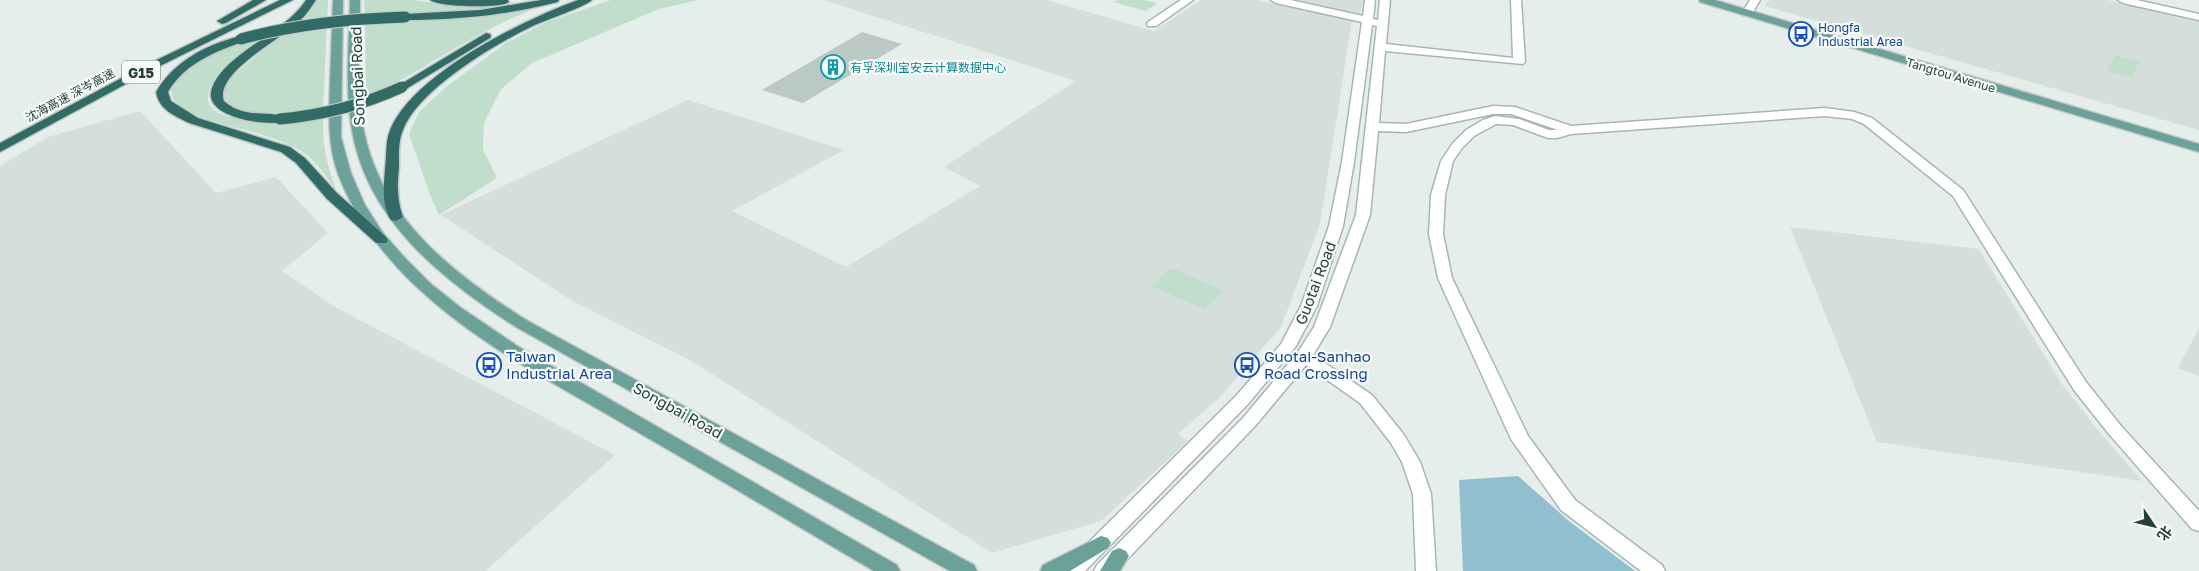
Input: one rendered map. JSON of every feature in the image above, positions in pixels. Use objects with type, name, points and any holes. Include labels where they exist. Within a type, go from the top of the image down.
[{"type":"highway","points":[[200,32],[261,0]]},
{"type":"highway","name":"沈海高速 深岑高速","points":[[0,136],[200,32],[269,0]]},
{"type":"highway","points":[[311,0],[298,17],[232,70],[218,86],[216,94],[218,101],[224,108],[236,114],[280,119],[313,116],[345,109],[374,100],[402,87],[502,28],[538,12],[578,0]]},
{"type":"highway","points":[[434,0],[488,3],[526,0]]},
{"type":"highway","points":[[381,240],[332,195],[312,170],[295,155],[267,142],[191,118],[170,107],[163,100],[162,92],[172,75],[208,52],[241,39],[280,28],[318,22],[494,12],[554,0]]},
{"type":"highway","points":[[396,217],[391,204],[390,191],[393,147],[396,132],[410,108],[444,78],[500,38],[535,19],[587,0]]},
{"type":"highway","name":"沈海高速 深岑高速","points":[[0,148],[146,69],[286,1]]},
{"type":"main road","name":"Songbai Road","points":[[338,0],[335,137],[338,153],[358,204],[381,240],[420,283],[484,333],[890,571]]},
{"type":"main road","name":"Songbai Road","points":[[355,0],[355,98],[359,139],[365,162],[373,181],[396,217],[418,243],[443,267],[488,304],[522,324],[968,571]]},
{"type":"main road","name":"Tangtou Avenue","points":[[1704,0],[1750,7],[2199,148]]},
{"type":"main road","name":"Tangtou Avenue","points":[[1722,0],[2199,142]]},
{"type":"main road","points":[[1050,571],[1101,543]]},
{"type":"main road","points":[[948,560],[982,571]]},
{"type":"street","points":[[1152,24],[1188,0]]},
{"type":"street","points":[[1276,0],[1374,22]]},
{"type":"street","name":"Guotai Road","points":[[1104,571],[1114,564],[1249,422],[1304,356],[1322,327],[1363,215],[1379,47],[1370,0]]},
{"type":"street","name":"Guotai Road","points":[[1073,571],[1242,400],[1288,346],[1309,306],[1336,226],[1374,22],[1385,0]]},
{"type":"street","points":[[1379,47],[1519,62],[1516,0]]},
{"type":"street","points":[[2123,0],[2199,17]]},
{"type":"street","points":[[1372,127],[1406,128],[1493,110],[1511,110],[1529,114],[1570,130]]},
{"type":"street","points":[[1655,571],[1568,505],[1520,439],[1445,278],[1436,234],[1438,195],[1447,161],[1456,146],[1470,134],[1495,120],[1515,122],[1548,134],[1557,134],[1570,130],[1825,112],[1854,116],[1868,121],[1958,193],[2080,386],[2115,430],[2199,524]]},
{"type":"street","points":[[1304,356],[1366,399],[1398,439],[1411,462],[1422,494],[1426,571]]},
{"type":"shaded area","points":[[824,0],[1047,0],[1154,31],[1201,0],[1257,0],[1352,20],[1320,224],[1281,327],[1218,399],[1178,434],[1188,441],[1101,521],[992,553],[690,360],[571,300],[441,215],[688,100],[844,150],[732,211],[846,267],[980,186],[944,167],[1076,81]]},
{"type":"shaded area","points":[[1297,0],[1363,0],[1360,15]]},
{"type":"shaded area","name":"Hongfa Industrial Area","points":[[1769,0],[2107,0],[2199,21],[2199,130],[1765,6]]},
{"type":"shaded area","name":"Taiwan Industrial Area","points":[[140,111],[216,193],[276,177],[328,233],[282,271],[335,307],[615,455],[485,571],[0,571],[0,166],[48,137]]},
{"type":"shaded area","points":[[1790,227],[1979,249],[2062,384],[2097,429],[2142,481],[1877,442]]},
{"type":"shaded area","points":[[2199,328],[2199,376],[2178,368]]},
{"type":"green space","points":[[318,0],[328,0],[323,111],[277,114],[258,113],[241,110],[229,103],[224,93],[230,78],[304,16]]},
{"type":"green space","points":[[364,0],[412,0],[466,6],[526,3],[495,9],[365,15]]},
{"type":"green space","points":[[611,0],[698,0],[659,9],[532,63],[501,89],[484,123],[483,149],[497,178],[439,215],[409,134],[419,112],[446,87],[506,43],[547,22]]},
{"type":"green space","points":[[1117,0],[1144,0],[1157,3],[1146,11],[1113,2]]},
{"type":"green space","points":[[543,6],[497,25],[366,98],[365,20],[474,18]]},
{"type":"green space","points":[[271,33],[215,79],[208,97],[213,109],[227,116],[246,120],[269,121],[323,117],[323,137],[326,155],[337,192],[319,167],[296,148],[270,137],[201,117],[188,111],[176,102],[172,92],[174,83],[193,64],[227,46]]},
{"type":"green space","points":[[2115,55],[2139,61],[2132,77],[2107,71]]},
{"type":"green space","points":[[1172,268],[1224,291],[1204,309],[1151,286]]},
{"type":"water","points":[[1518,476],[1569,521],[1635,571],[1463,571],[1459,480]]},
{"type":"building","name":"有孚深圳宝安云计算数据中心","points":[[862,32],[902,44],[803,103],[762,90]]},
{"type":"place","name":"Hongfa Industrial Area","points":[[1801,34]]},
{"type":"place","name":"有孚深圳宝安云计算数据中心","points":[[833,67]]},
{"type":"place","name":"Taiwan Industrial Area","points":[[489,365]]},
{"type":"place","name":"Guotai-Sanhao Road Crossing","points":[[1247,365]]}]
